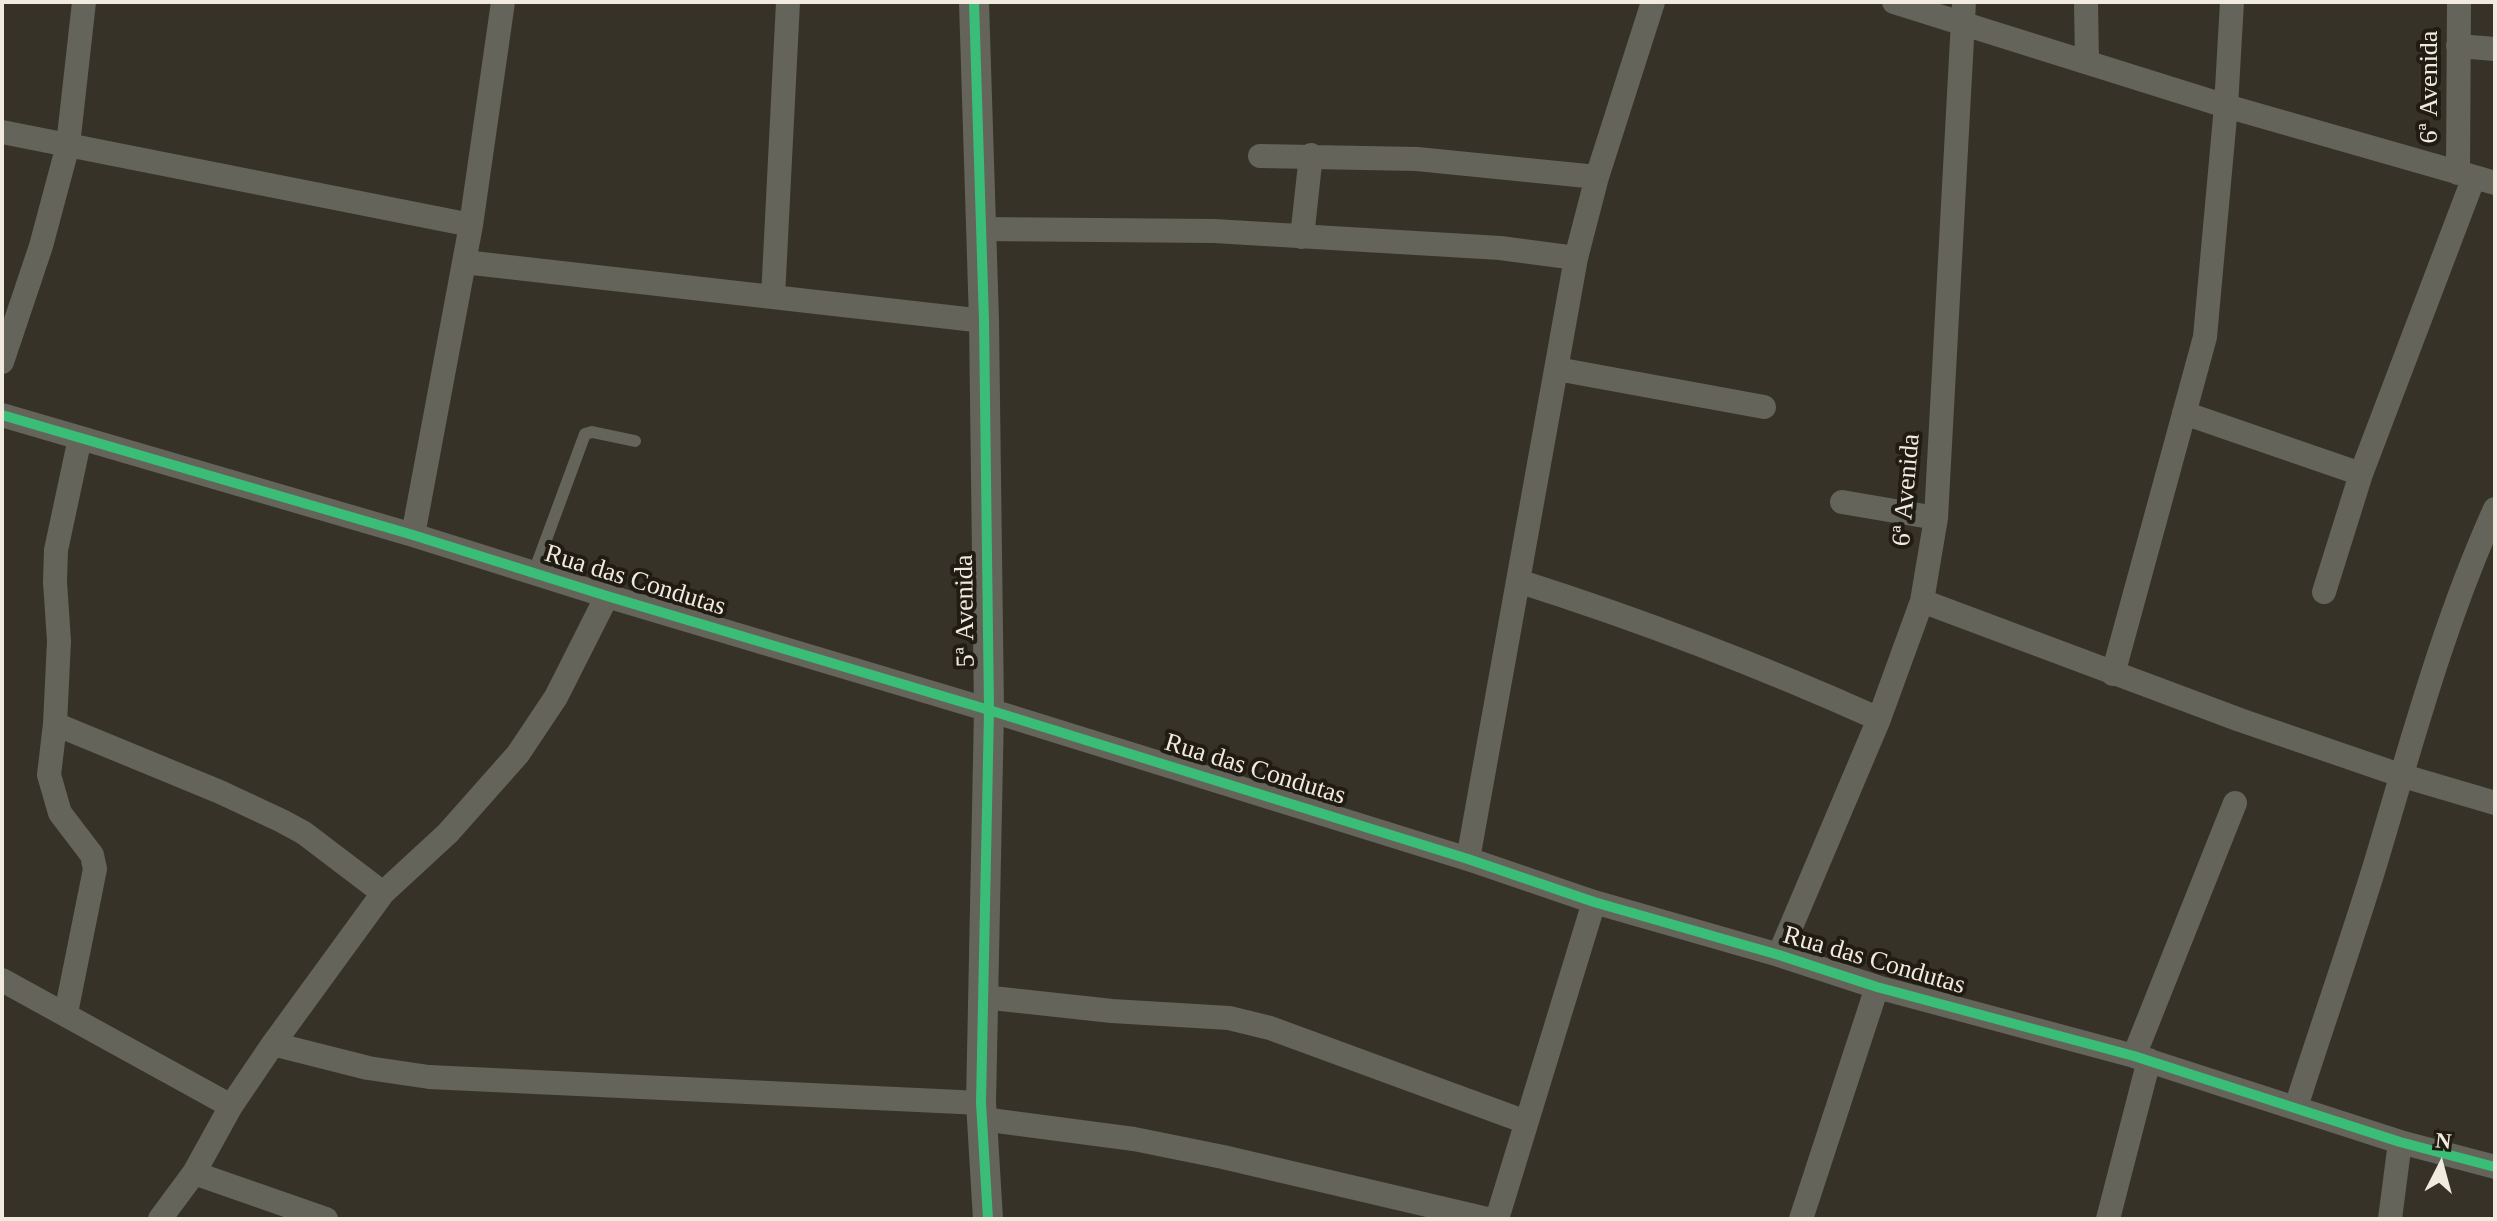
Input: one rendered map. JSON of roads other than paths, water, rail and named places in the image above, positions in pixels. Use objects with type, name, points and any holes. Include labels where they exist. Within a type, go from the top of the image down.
[{"type":"street","points":[[2,362],[41,246],[68,145],[84,2]]},
{"type":"street","points":[[413,535],[471,225],[503,2]]},
{"type":"street","points":[[773,297],[788,2]]},
{"type":"street","name":"5ª Avenida","points":[[974,2],[984,321],[989,710],[982,1111],[988,1219]]},
{"type":"street","points":[[1468,859],[1576,258],[1597,177],[1653,2]]},
{"type":"street","points":[[1894,2],[1963,13],[2087,62],[2475,178],[2361,474],[2324,592]]},
{"type":"street","points":[[2086,2],[2087,62]]},
{"type":"street","points":[[2113,674],[2205,337],[2232,2]]},
{"type":"street","name":"6ª Avenida","points":[[2459,2],[2458,46],[2475,178]]},
{"type":"street","name":"6ª Avenida","points":[[1779,955],[1879,719],[1922,601],[1936,518],[1963,13]]},
{"type":"street","points":[[2458,46],[2495,49]]},
{"type":"street","points":[[2,132],[471,225]]},
{"type":"street","points":[[1302,237],[1311,155]]},
{"type":"street","points":[[1260,156],[1417,159],[1597,177]]},
{"type":"street","points":[[981,229],[1184,230],[1500,248],[1576,258]]},
{"type":"street","points":[[464,262],[984,321]]},
{"type":"street","points":[[1557,369],[1764,407]]},
{"type":"street","points":[[2184,413],[2361,474]]},
{"type":"street","name":"Rua das Condutas","points":[[2,415],[413,535],[989,710],[1468,859],[1594,902],[1779,955],[1877,987],[2142,1058],[2400,1142],[2495,1167]]},
{"type":"street","points":[[66,1013],[95,869],[92,855],[60,813],[49,775],[59,641],[56,550],[80,438]]},
{"type":"street","points":[[1842,502],[1936,518]]},
{"type":"street","points":[[2296,1107],[2466,572],[2495,509]]},
{"type":"street","points":[[1518,581],[1615,612],[1744,661],[1879,719]]},
{"type":"street","points":[[160,1219],[194,1173],[231,1106],[273,1044],[383,893],[448,833],[518,754],[556,697],[607,596]]},
{"type":"street","points":[[1922,601],[2113,674],[2400,775],[2495,803]]},
{"type":"street","points":[[55,724],[282,821],[304,833],[383,893]]},
{"type":"street","points":[[2108,1219],[2142,1058],[2235,803]]},
{"type":"street","points":[[1497,1219],[1594,902]]},
{"type":"street","points":[[2,980],[231,1106]]},
{"type":"street","points":[[1801,1219],[1877,987]]},
{"type":"street","points":[[983,997],[1112,1011],[1229,1018],[1270,1028],[1526,1122]]},
{"type":"street","points":[[273,1044],[368,1068],[429,1077],[982,1111],[1149,1142],[1487,1219]]},
{"type":"street","points":[[2390,1219],[2400,1142]]},
{"type":"street","points":[[194,1173],[326,1219]]},
{"type":"lane","points":[[534,572],[585,434],[592,432],[635,441]]}]
